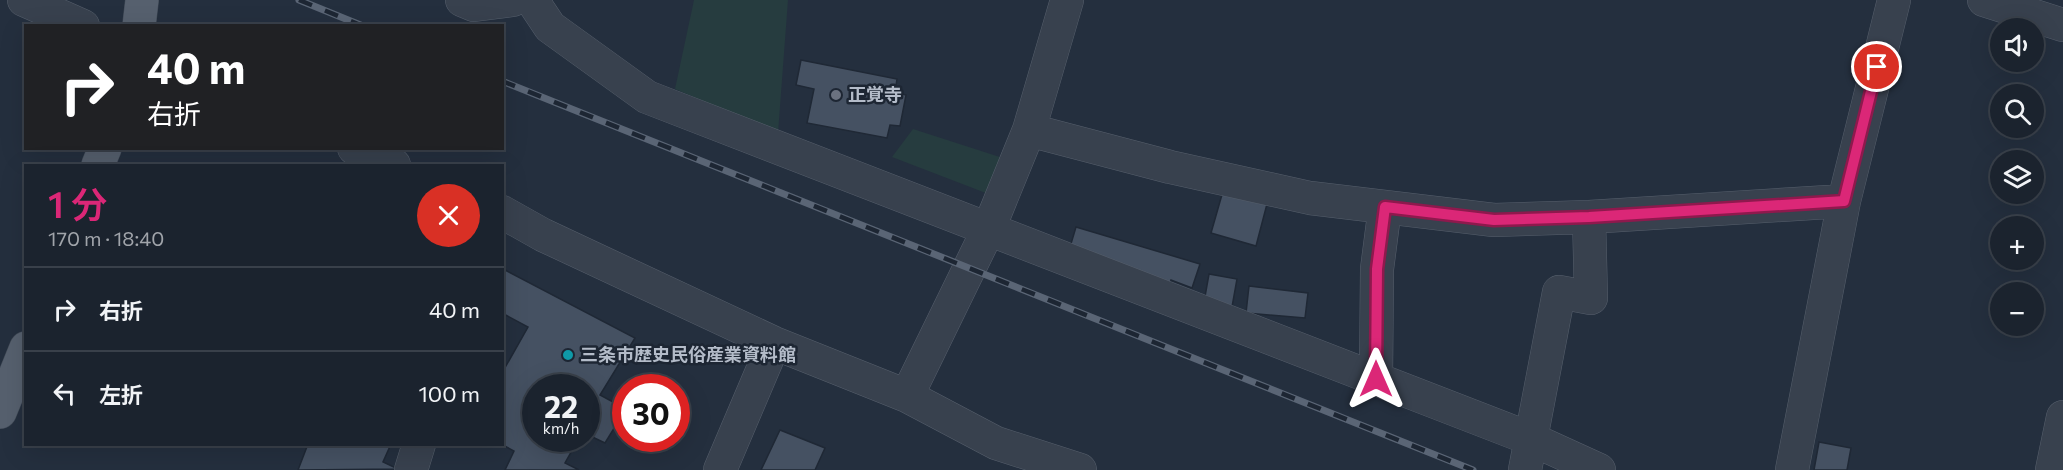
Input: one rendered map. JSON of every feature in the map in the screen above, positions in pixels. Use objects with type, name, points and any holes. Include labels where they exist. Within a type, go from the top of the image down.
[{"type":"main road","points":[[139,24],[142,0]]},
{"type":"main road","points":[[98,164],[104,150]]},
{"type":"main road","points":[[0,412],[24,353]]},
{"type":"street","points":[[24,0],[78,24]]},
{"type":"street","points":[[462,0],[474,5],[513,0]]},
{"type":"street","points":[[532,0],[550,27],[646,98],[989,228],[1376,379],[1528,455],[1599,470]]},
{"type":"street","points":[[907,396],[989,228],[1029,130],[1067,0]]},
{"type":"street","points":[[1792,470],[1844,201],[1894,0]]},
{"type":"street","points":[[1984,0],[2063,25]]},
{"type":"street","points":[[1029,130],[1170,167],[1310,198],[1494,220],[1589,217],[1844,201]]},
{"type":"street","points":[[359,150],[392,164]]},
{"type":"street","points":[[1376,379],[1377,269],[1385,207]]},
{"type":"street","points":[[504,213],[543,235],[774,343],[907,396],[996,443],[1080,470]]},
{"type":"street","points":[[1528,455],[1559,292],[1591,298],[1589,217]]},
{"type":"street","points":[[720,470],[774,343]]},
{"type":"street","points":[[2052,470],[2063,417]]},
{"type":"street","points":[[411,470],[418,446]]},
{"type":"green space","points":[[694,0],[788,0],[778,133],[675,89]]},
{"type":"green space","points":[[913,129],[1006,159],[991,195],[892,157]]},
{"type":"building","points":[[801,60],[897,79],[895,92],[906,95],[900,126],[890,125],[887,138],[807,123],[814,89],[796,85]]},
{"type":"building","points":[[1223,191],[1267,204],[1256,246],[1211,233]]},
{"type":"building","points":[[1076,227],[1200,264],[1192,288],[1171,280],[1168,294],[1070,247]]},
{"type":"building","name":"三条市歴史民俗産業資料館","points":[[505,270],[635,338],[600,395],[600,374],[522,374],[522,452],[571,452],[565,463],[579,470],[505,470],[514,451],[504,446],[504,369],[528,327],[504,314]]},
{"type":"building","points":[[1209,274],[1237,279],[1232,307],[1204,302]]},
{"type":"building","points":[[1249,286],[1308,293],[1305,318],[1246,313]]},
{"type":"building","name":"三条市歴史民俗産業資料館","points":[[600,395],[612,401],[612,432],[605,443],[600,441]]},
{"type":"building","points":[[780,430],[825,448],[815,470],[761,470]]},
{"type":"building","points":[[1819,442],[1851,448],[1847,470],[1814,470]]},
{"type":"building","points":[[307,446],[390,446],[383,462],[398,469],[298,470]]},
{"type":"railway","points":[[299,0],[358,24]]},
{"type":"railway","points":[[504,82],[1473,470]]},
{"type":"place","name":"正覚寺","points":[[836,95]]},
{"type":"place","name":"三条市歴史民俗産業資料館","points":[[568,355]]},
{"type":"route","points":[[1376,379],[1377,269],[1385,207],[1494,220],[1589,217],[1844,201],[1877,67]]}]
